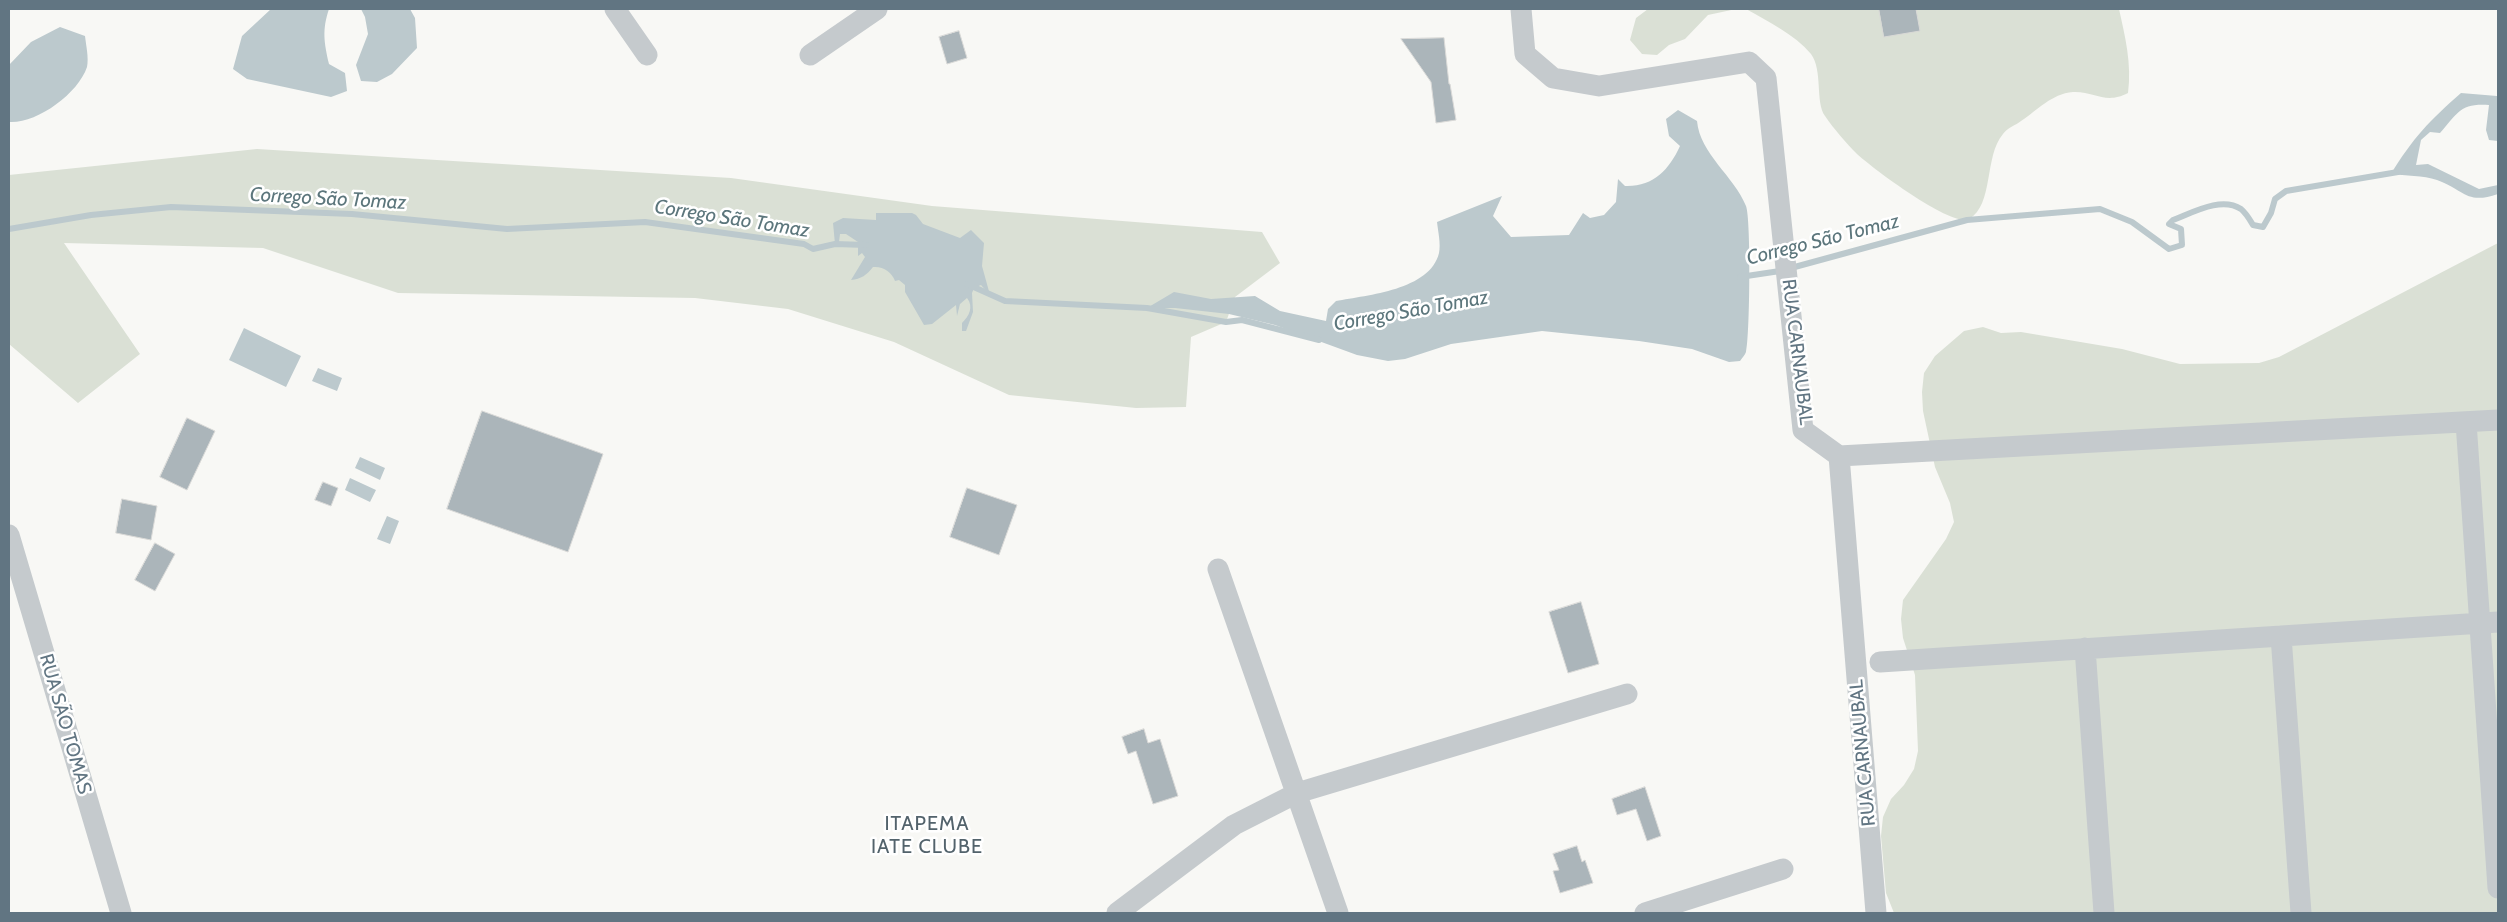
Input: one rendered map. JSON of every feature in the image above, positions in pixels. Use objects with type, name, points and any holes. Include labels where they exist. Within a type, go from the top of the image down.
[{"type":"street","points":[[615,9],[647,55]]},
{"type":"street","points":[[810,55],[877,9]]},
{"type":"street","name":"RUA CARNAUBAL","points":[[1521,9],[1525,54],[1553,78],[1598,86],[1749,62],[1766,78],[1803,430],[1839,456],[1876,913]]},
{"type":"street","points":[[1839,456],[2498,420]]},
{"type":"street","points":[[2466,422],[2489,623],[2498,888]]},
{"type":"street","name":"RUA SÃO TOMAS","points":[[9,535],[121,913]]},
{"type":"street","points":[[1218,569],[1338,913]]},
{"type":"street","points":[[1880,662],[2489,623]]},
{"type":"street","points":[[2281,636],[2300,913]]},
{"type":"street","points":[[2085,648],[2104,913]]},
{"type":"street","points":[[1117,913],[1234,825],[1297,793],[1627,694]]},
{"type":"street","points":[[1645,913],[1783,869]]},
{"type":"street","points":[[1132,913],[1140,911],[1146,913]]},
{"type":"shaded area","points":[[1648,9],[1736,9],[1708,15],[1685,39],[1669,45],[1657,55],[1642,54],[1630,40],[1636,18]]},
{"type":"shaded area","points":[[1746,9],[2119,9],[2126,40],[2129,71],[2128,93],[2113,98],[2106,98],[2081,92],[2065,93],[2051,99],[2007,130],[1997,143],[1982,203],[1977,212],[1969,219],[1960,219],[1930,206],[1912,195],[1857,154],[1836,131],[1822,110],[1817,68],[1811,54],[1789,34]]},
{"type":"shaded area","points":[[257,149],[731,178],[932,206],[1262,232],[1280,263],[1235,297],[1226,322],[1191,337],[1186,407],[1136,408],[1009,395],[894,342],[788,309],[695,298],[398,293],[263,248],[64,243],[140,354],[78,403],[9,344],[9,175]]},
{"type":"shaded area","points":[[2498,243],[2498,913],[1894,913],[1886,893],[1881,836],[1883,817],[1891,799],[1904,785],[1914,769],[1918,751],[1915,675],[1903,638],[1901,619],[1903,600],[1946,539],[1954,522],[1950,503],[1935,467],[1923,411],[1924,373],[1935,356],[1964,331],[1983,327],[2001,333],[2021,332],[2122,349],[2180,364],[2259,363],[2279,357]]},
{"type":"water","points":[[271,9],[329,9],[325,30],[327,56],[329,64],[345,73],[347,91],[331,97],[247,79],[233,69],[242,36]]},
{"type":"water","points":[[361,9],[410,9],[415,18],[417,48],[392,74],[377,82],[361,81],[356,65],[368,34],[365,17]]},
{"type":"water","points":[[60,27],[85,36],[88,63],[82,77],[65,97],[43,113],[20,121],[9,122],[9,65],[31,42]]},
{"type":"water","points":[[2461,93],[2497,96],[2498,94],[2498,141],[2489,140],[2486,130],[2489,105],[2465,108],[2440,133],[2430,132],[2421,140],[2416,165],[2428,164],[2479,189],[2498,185],[2498,194],[2479,198],[2472,197],[2432,178],[2391,174],[2406,150],[2422,130]]},
{"type":"water","points":[[1678,110],[1697,121],[1699,133],[1704,144],[1741,195],[1746,206],[1749,253],[1748,324],[1746,352],[1740,361],[1729,362],[1692,349],[1639,341],[1542,331],[1451,344],[1405,359],[1388,361],[1357,355],[1275,325],[1229,314],[1175,308],[1147,308],[1174,292],[1211,299],[1255,296],[1280,311],[1326,321],[1328,309],[1336,301],[1396,289],[1424,275],[1433,265],[1439,253],[1440,242],[1437,222],[1502,196],[1493,216],[1511,237],[1569,235],[1583,213],[1590,218],[1604,215],[1616,202],[1618,179],[1625,186],[1644,184],[1659,175],[1671,163],[1680,146],[1669,136],[1666,119]]},
{"type":"water","points":[[876,213],[912,213],[923,224],[960,238],[971,230],[984,243],[982,266],[990,295],[981,285],[974,288],[972,293],[973,312],[966,331],[962,331],[962,323],[970,311],[967,298],[960,304],[957,316],[956,305],[932,324],[924,325],[905,292],[905,285],[899,280],[895,281],[887,270],[873,267],[864,276],[851,280],[865,257],[862,253],[858,256],[858,242],[846,234],[840,234],[839,242],[835,244],[833,223],[843,218],[876,220]]},
{"type":"water","points":[[244,328],[301,356],[286,387],[229,360]]},
{"type":"water","points":[[318,368],[342,378],[337,391],[312,381]]},
{"type":"water","points":[[360,457],[385,468],[380,480],[355,468]]},
{"type":"water","points":[[350,478],[376,490],[370,502],[345,490]]},
{"type":"water","points":[[387,516],[399,521],[390,544],[377,539]]},
{"type":"building","points":[[1879,9],[1916,9],[1920,31],[1884,37]]},
{"type":"building","points":[[959,31],[967,58],[947,64],[939,37]]},
{"type":"building","points":[[1444,38],[1449,84],[1456,120],[1436,123],[1431,82],[1401,39]]},
{"type":"building","points":[[482,411],[603,454],[568,552],[447,509]]},
{"type":"building","points":[[187,418],[215,431],[187,490],[160,477]]},
{"type":"building","points":[[323,482],[338,488],[331,506],[315,500]]},
{"type":"building","points":[[967,488],[1017,505],[999,555],[950,537]]},
{"type":"building","points":[[122,499],[157,506],[151,540],[116,533]]},
{"type":"building","points":[[155,543],[175,554],[155,591],[135,580]]},
{"type":"building","points":[[1581,602],[1599,664],[1568,673],[1549,612]]},
{"type":"building","points":[[1144,729],[1148,743],[1160,739],[1178,796],[1153,804],[1136,751],[1128,754],[1122,737]]},
{"type":"building","points":[[1645,787],[1661,836],[1647,841],[1636,809],[1617,815],[1612,799]]},
{"type":"building","points":[[1577,846],[1582,862],[1585,860],[1593,883],[1560,893],[1553,871],[1559,870],[1553,854]]},
{"type":"waterway","name":"Corrego São Tomaz","points":[[1740,277],[1780,271],[1967,220],[2100,209],[2132,222],[2169,249],[2182,245],[2181,229],[2169,224],[2173,220],[2198,210],[2216,205],[2233,205],[2241,209],[2253,225],[2263,227],[2271,213],[2275,199],[2286,191],[2398,172]]},
{"type":"waterway","name":"Corrego São Tomaz","points":[[9,229],[91,215],[171,207],[352,214],[507,229],[645,222],[804,244],[813,249],[835,244],[866,245]]},
{"type":"waterway","name":"Corrego São Tomaz","points":[[967,284],[1005,301],[1147,308],[1226,322],[1242,320],[1319,340]]},
{"type":"district","name":"ITAPEMA IATE CLUBE","points":[[927,836]]}]
